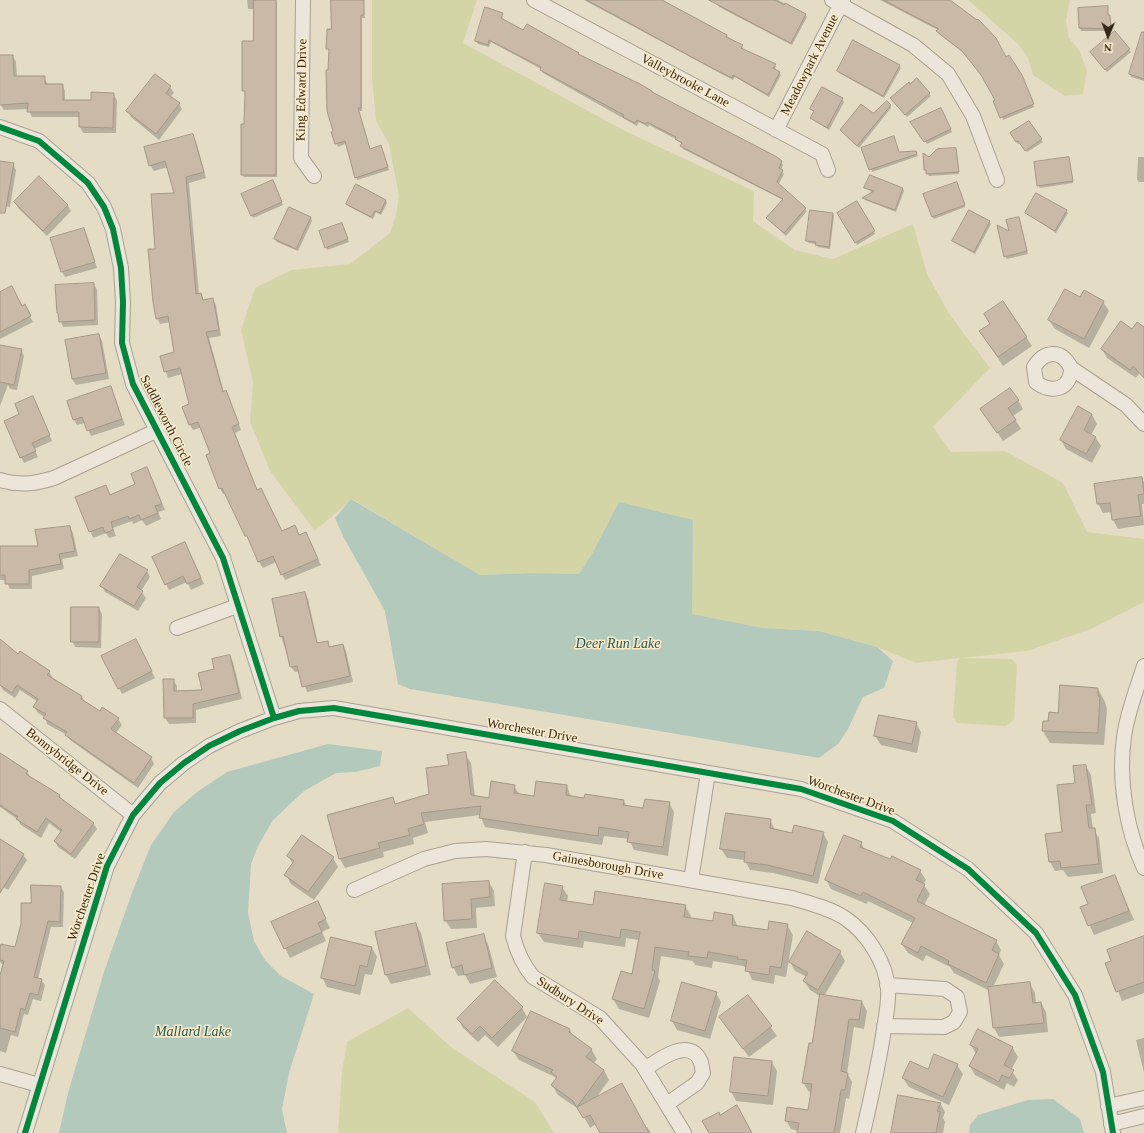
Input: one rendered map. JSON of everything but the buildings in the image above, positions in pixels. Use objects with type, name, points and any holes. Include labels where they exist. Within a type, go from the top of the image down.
[{"type":"street","name":"King Edward Drive","points":[[303,0],[301,158],[314,176]]},
{"type":"street","name":"Valleybrooke Lane","points":[[534,0],[822,154],[828,170]]},
{"type":"street","name":"Meadowpark Avenue","points":[[776,130],[839,2]]},
{"type":"street","points":[[839,2],[913,44],[948,74],[973,116],[997,180]]},
{"type":"street","name":"Saddleworth Circle","points":[[0,127],[39,140],[83,178],[104,207],[113,229],[121,268],[123,302],[122,343],[133,384],[223,558],[237,606],[274,718]]},
{"type":"street","points":[[1071,368],[1126,405],[1144,424]]},
{"type":"street","name":"Saddleworth Circle","points":[[0,480],[26,485],[36,484],[54,478],[158,430]]},
{"type":"street","points":[[177,628],[237,606]]},
{"type":"street","points":[[1144,666],[1124,735],[1121,768],[1124,799],[1138,855],[1144,868]]},
{"type":"street","name":"Worchester Drive","points":[[25,1133],[107,866],[133,815],[160,783],[184,763],[209,746],[240,731],[274,718],[299,711],[334,708],[801,789],[893,821],[968,868],[1036,933],[1075,995],[1103,1072],[1112,1129]]},
{"type":"street","name":"Bonnybridge Drive","points":[[0,709],[133,815]]},
{"type":"street","points":[[691,880],[708,773]]},
{"type":"street","name":"Gainesborough Drive","points":[[354,890],[424,859],[455,851],[486,849],[525,852],[691,880],[792,898],[829,910],[845,918],[861,932],[874,950],[883,967],[887,985],[887,1007],[864,1133]]},
{"type":"street","name":"Sudbury Drive","points":[[525,852],[514,936],[516,950],[525,968],[532,977],[600,1018],[645,1069],[684,1133]]},
{"type":"street","points":[[884,1026],[944,1027],[954,1022],[960,1012],[956,998],[945,989],[887,985]]},
{"type":"street","points":[[645,1069],[660,1059],[679,1050],[691,1052],[700,1060],[703,1073],[697,1083],[667,1104]]},
{"type":"street","points":[[0,1074],[39,1085]]},
{"type":"street","points":[[1108,1106],[1144,1098]]},
{"type":"street","points":[[1112,1129],[1144,1116]]},
{"type":"green space","points":[[372,0],[477,0],[463,43],[627,132],[754,191],[753,221],[795,250],[833,259],[913,224],[927,274],[950,315],[990,368],[933,427],[951,452],[1005,451],[1063,483],[1087,532],[1144,539],[1144,602],[1091,629],[1027,651],[961,658],[1012,659],[1017,665],[1014,720],[1006,726],[957,723],[953,717],[957,662],[960,658],[916,663],[877,647],[819,631],[763,628],[691,614],[693,520],[593,552],[579,574],[532,573],[480,575],[352,499],[315,531],[270,471],[250,422],[253,382],[241,330],[255,288],[291,270],[350,264],[390,233],[396,215],[399,196],[389,144],[376,121],[372,78]]},
{"type":"green space","points":[[968,0],[1070,0],[1066,21],[1069,38],[1079,50],[1087,71],[1083,94],[1065,96],[1033,75],[1028,58],[1018,44]]},
{"type":"green space","points":[[408,1008],[451,1047],[535,1102],[554,1133],[338,1133],[342,1072],[347,1042]]},
{"type":"water","name":"Deer Run Lake","points":[[351,499],[480,575],[532,573],[579,574],[593,552],[619,502],[693,520],[692,614],[763,628],[819,631],[877,647],[893,661],[884,688],[863,697],[848,729],[838,744],[819,758],[410,689],[398,684],[385,611],[344,538],[335,518]]},
{"type":"water","name":"Mallard Lake","points":[[328,744],[382,751],[380,766],[355,772],[336,773],[304,791],[273,820],[258,846],[251,864],[248,913],[254,941],[265,960],[281,976],[314,994],[289,1073],[282,1109],[287,1133],[59,1133],[68,1093],[104,972],[133,890],[151,845],[174,812],[197,792],[227,772]]},
{"type":"water","points":[[1053,1099],[1080,1119],[1084,1133],[969,1133],[970,1125],[978,1115],[1028,1100]]},
{"type":"cycle path","points":[[0,127],[39,141],[88,183],[104,207],[113,229],[121,268],[123,302],[122,343],[133,384],[223,558],[274,718]]},
{"type":"cycle path","points":[[25,1133],[107,866],[133,815],[160,783],[184,763],[209,746],[240,731],[274,718],[299,711],[334,708],[801,789],[893,821],[968,869],[1036,933],[1075,995],[1103,1072],[1113,1133]]}]
